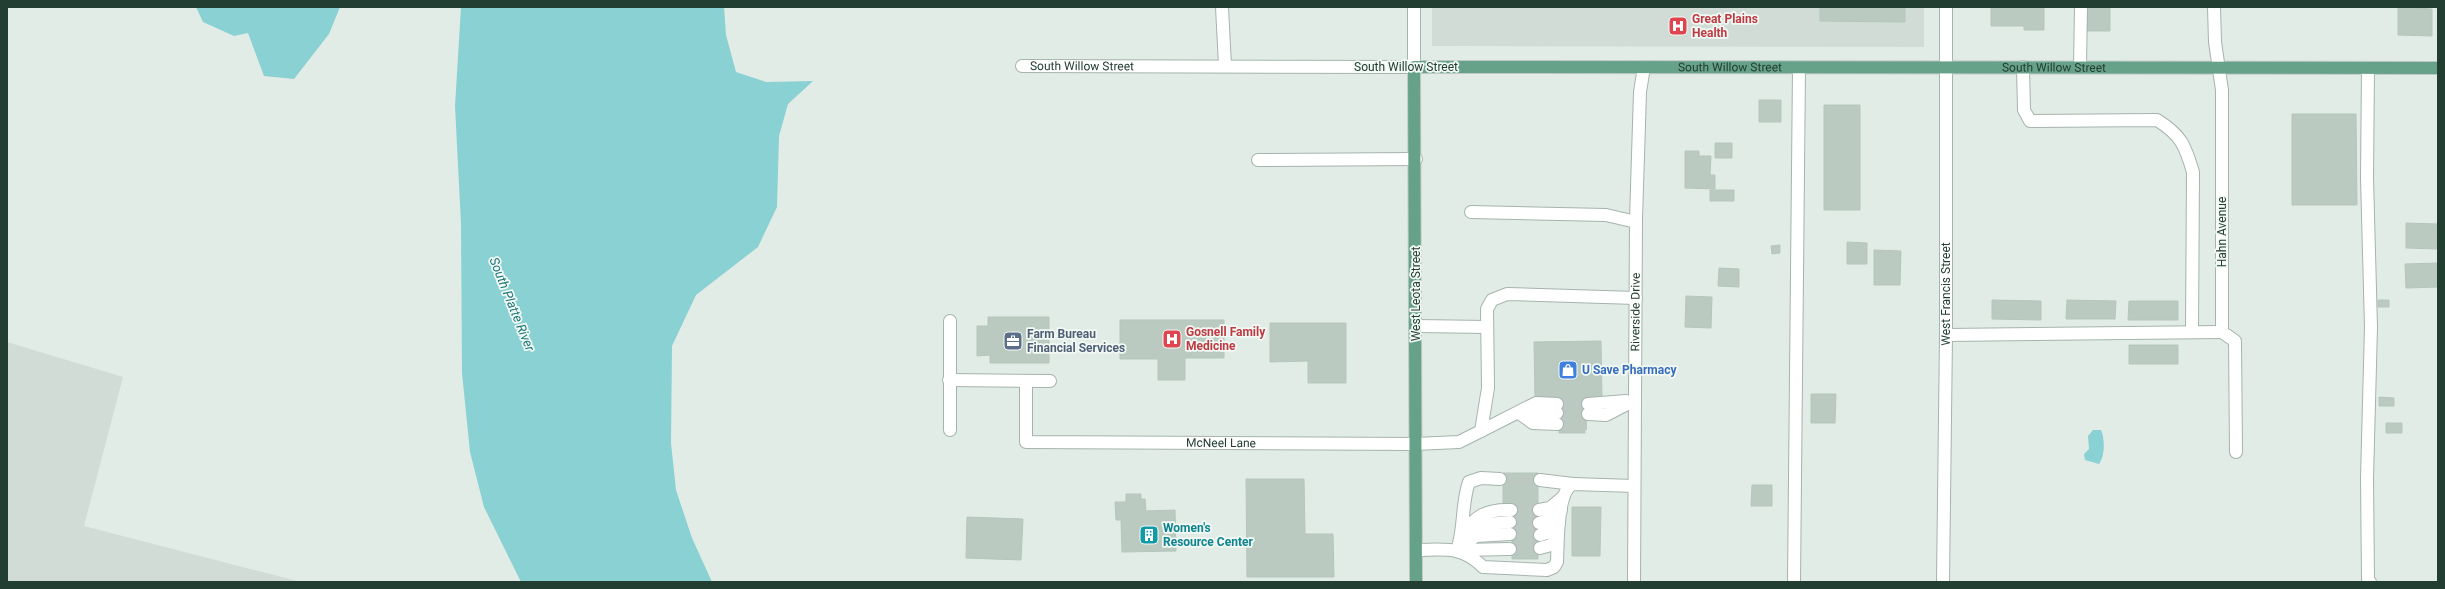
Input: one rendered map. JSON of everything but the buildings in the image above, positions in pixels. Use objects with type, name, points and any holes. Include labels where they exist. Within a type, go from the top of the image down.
[{"type":"main road","name":"South Willow Street","points":[[1414,67],[1947,68],[2080,66],[2438,68]]},
{"type":"main road","name":"West Leota Street","points":[[1414,67],[1416,159],[1416,582]]},
{"type":"street","points":[[1222,7],[1225,66]]},
{"type":"street","name":"West Leota Street","points":[[1414,7],[1414,67]]},
{"type":"street","name":"West Francis Street","points":[[1943,582],[1946,334],[1946,7]]},
{"type":"street","points":[[2080,66],[2082,7]]},
{"type":"street","name":"Hahn Avenue","points":[[2214,7],[2215,42],[2222,90],[2222,332]]},
{"type":"street","name":"South Willow Street","points":[[1022,66],[1414,67]]},
{"type":"street","name":"Riverside Drive","points":[[1634,582],[1636,222],[1640,92],[1644,67]]},
{"type":"street","points":[[2023,67],[2024,110],[2030,121],[2157,120],[2173,130],[2186,149],[2193,172],[2192,332]]},
{"type":"street","points":[[1794,582],[1799,68]]},
{"type":"street","points":[[2368,68],[2367,178],[2371,327],[2367,486],[2368,580],[2370,582]]},
{"type":"street","points":[[1258,160],[1416,159]]},
{"type":"street","points":[[1471,212],[1606,215],[1636,222]]},
{"type":"street","points":[[1481,431],[1488,388],[1488,309],[1492,300],[1507,294],[1636,298]]},
{"type":"street","points":[[950,322],[950,430]]},
{"type":"street","points":[[1416,326],[1488,328]]},
{"type":"street","points":[[1946,334],[2222,332],[2235,341],[2236,452]]},
{"type":"street","points":[[949,380],[1050,381]]},
{"type":"street","name":"McNeel Lane","points":[[1026,381],[1026,442],[1415,444],[1459,442],[1519,413],[1536,403],[1557,414],[1532,423],[1519,413]]},
{"type":"street","points":[[1635,400],[1606,415],[1588,414],[1635,400]]},
{"type":"street","points":[[1457,550],[1462,534],[1464,496],[1469,482],[1481,478],[1500,479]]},
{"type":"street","points":[[1540,480],[1573,484],[1634,486]]},
{"type":"street","points":[[1457,550],[1472,556],[1483,568],[1547,570],[1554,567],[1557,562],[1559,524],[1563,497],[1567,487],[1573,484]]},
{"type":"street","points":[[1539,510],[1550,508],[1563,497]]},
{"type":"street","points":[[1462,534],[1475,518],[1499,510],[1510,516]]},
{"type":"street","points":[[1539,523],[1551,519],[1561,510]]},
{"type":"street","points":[[1540,535],[1549,532],[1559,524]]},
{"type":"street","points":[[1457,550],[1476,536],[1510,534]]},
{"type":"street","points":[[1540,548],[1551,545],[1558,536]]},
{"type":"street","points":[[1416,550],[1510,549]]},
{"type":"shaded area","name":"Great Plains Health","points":[[1432,7],[1924,7],[1924,47],[1432,46]]},
{"type":"shaded area","points":[[7,342],[123,377],[84,526],[301,582],[7,582]]},
{"type":"water","points":[[196,7],[340,7],[329,34],[294,79],[264,76],[248,33],[234,36],[203,22]]},
{"type":"water","name":"South Platte River","points":[[461,7],[724,7],[726,35],[736,72],[766,82],[813,81],[788,104],[779,136],[777,207],[758,247],[696,295],[672,346],[671,443],[676,490],[692,538],[712,582],[521,582],[484,507],[470,452],[462,373],[461,224],[455,106]]},
{"type":"water","points":[[2093,430],[2101,430],[2103,438],[2104,447],[2099,464],[2085,460],[2084,454],[2089,449],[2088,436]]},
{"type":"tunnel","points":[[1557,404],[1588,404]]},
{"type":"tunnel","points":[[1557,413],[1588,414]]},
{"type":"tunnel","points":[[1557,424],[1588,424]]},
{"type":"tunnel","points":[[1500,479],[1540,480]]},
{"type":"tunnel","points":[[1511,510],[1539,510]]},
{"type":"tunnel","points":[[1510,522],[1539,523]]},
{"type":"tunnel","points":[[1510,534],[1540,535]]},
{"type":"tunnel","points":[[1510,549],[1540,548]]},
{"type":"place","name":"Great Plains Health","points":[[1678,26]]},
{"type":"place","name":"Gosnell Family Medicine","points":[[1172,339]]},
{"type":"place","name":"Farm Bureau Financial Services","points":[[1013,341]]},
{"type":"place","name":"U Save Pharmacy","points":[[1568,370]]},
{"type":"place","name":"Women's Resource Center","points":[[1149,535]]}]
